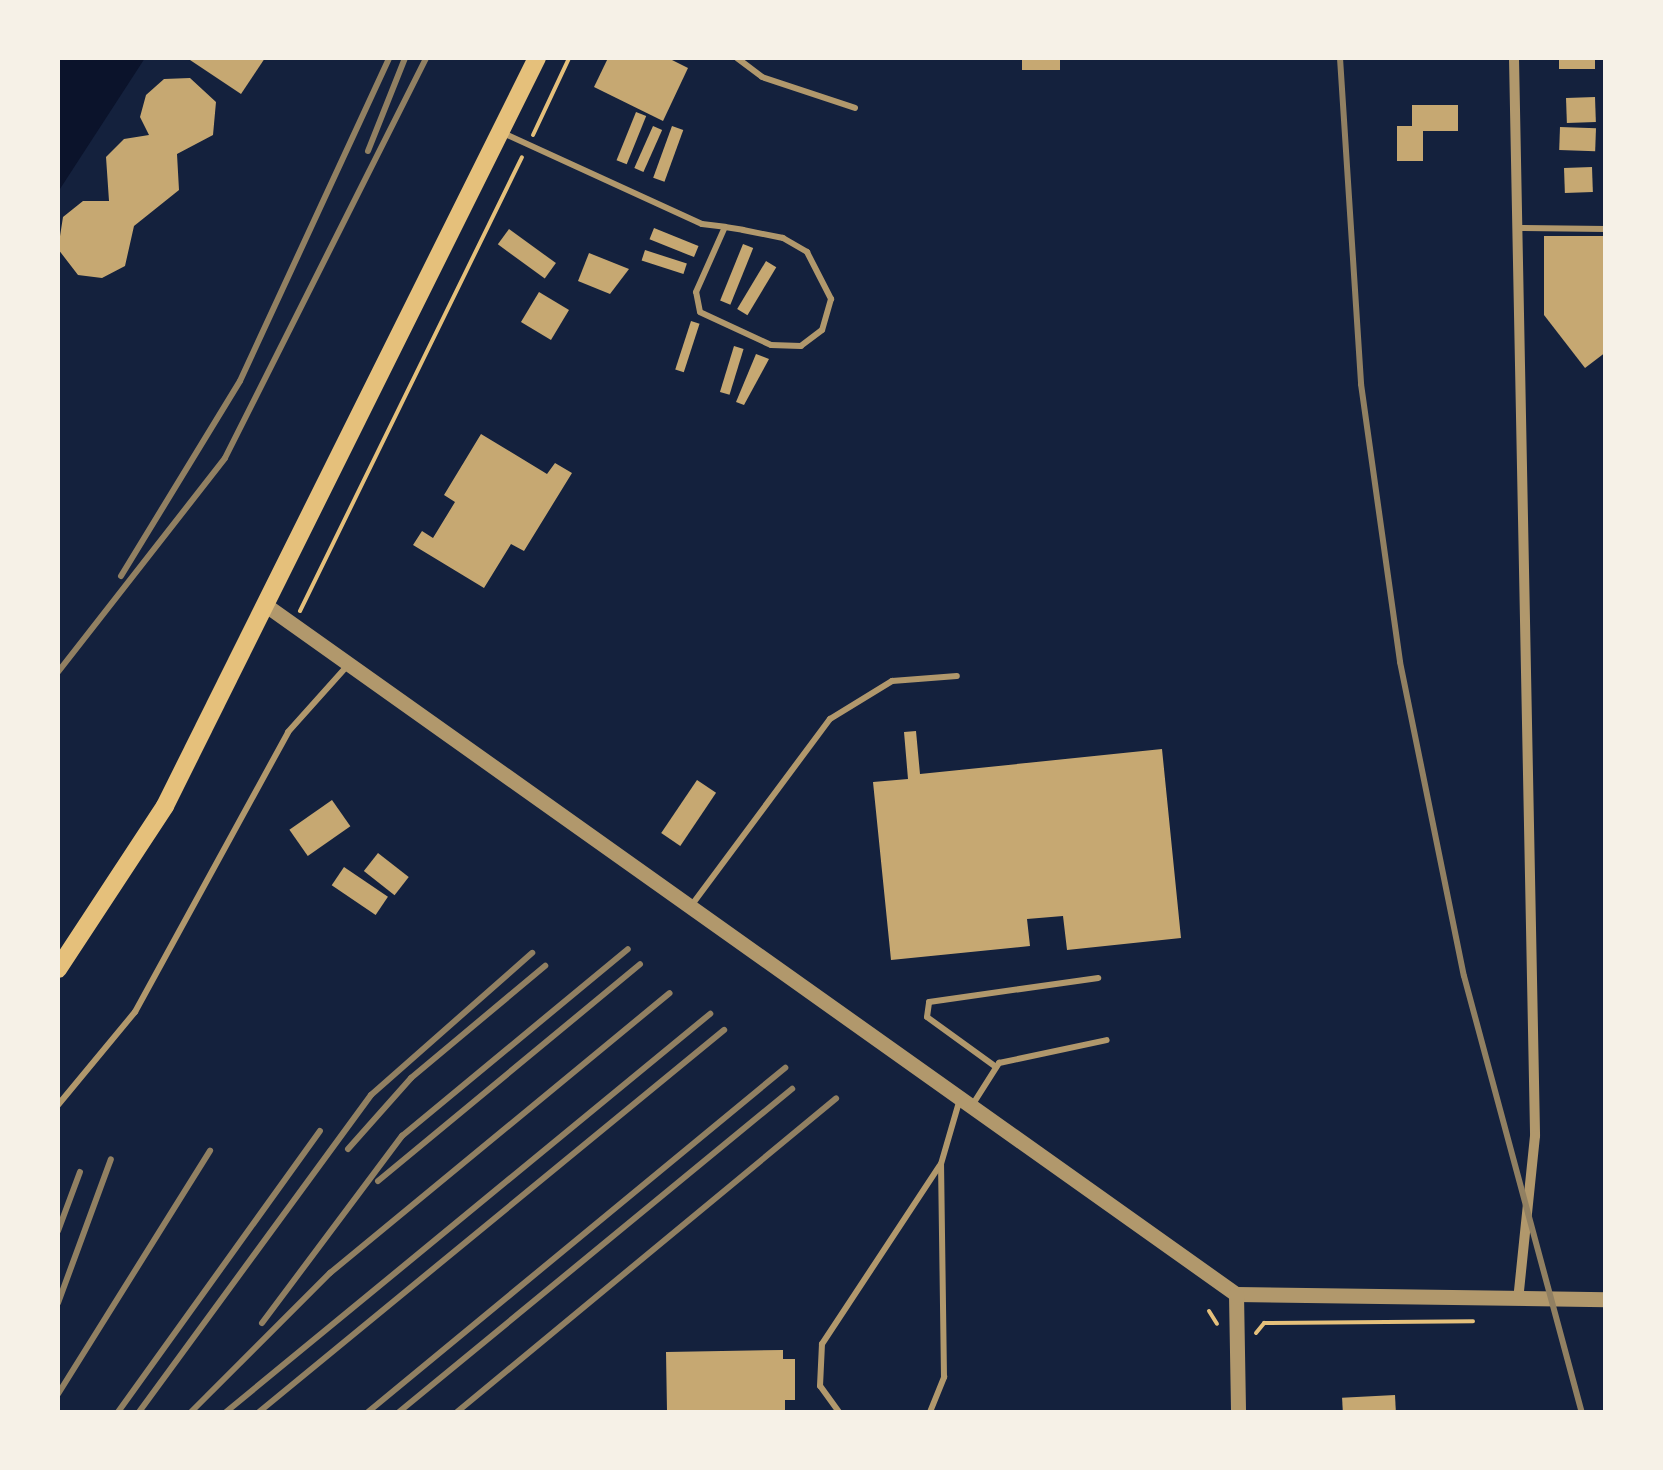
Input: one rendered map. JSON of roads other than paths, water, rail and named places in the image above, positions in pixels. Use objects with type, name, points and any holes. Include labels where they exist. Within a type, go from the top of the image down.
[{"type":"main road","points":[[58,969],[128,872],[266,606],[537,58]]},
{"type":"street","points":[[1514,58],[1535,1136],[1518,1300]]},
{"type":"street","points":[[266,606],[351,661],[965,1106],[1236,1294],[1606,1298]]},
{"type":"street","points":[[1236,1294],[1238,1412]]},
{"type":"lane","points":[[737,58],[762,77],[856,108]]},
{"type":"lane","points":[[500,131],[725,227],[807,252],[831,298],[822,330],[801,346],[771,344],[700,312],[696,292],[725,227]]},
{"type":"lane","points":[[1515,228],[1606,229]]},
{"type":"lane","points":[[58,1105],[134,1012],[288,732],[351,661]]},
{"type":"lane","points":[[690,907],[830,718],[892,681],[957,676]]},
{"type":"lane","points":[[996,1067],[926,1017],[929,1002],[1098,978]]},
{"type":"lane","points":[[839,1412],[820,1386],[822,1344],[941,1164],[965,1106],[996,1067],[1026,1052],[1107,1040]]},
{"type":"lane","points":[[930,1412],[944,1376],[941,1164]]},
{"type":"water","points":[[58,58],[145,58],[58,192]]},
{"type":"railway","points":[[121,576],[240,381],[389,58]]},
{"type":"railway","points":[[368,151],[405,58]]},
{"type":"railway","points":[[58,672],[225,458],[426,58]]},
{"type":"railway","points":[[1340,58],[1361,384],[1400,662],[1464,976],[1582,1412]]},
{"type":"railway","points":[[262,1323],[402,1136],[628,949]]},
{"type":"railway","points":[[139,1412],[371,1095],[532,953]]},
{"type":"railway","points":[[378,1181],[640,964]]},
{"type":"railway","points":[[348,1149],[411,1078],[545,966]]},
{"type":"railway","points":[[191,1412],[330,1273],[670,993]]},
{"type":"railway","points":[[226,1412],[710,1014]]},
{"type":"railway","points":[[259,1412],[724,1030]]},
{"type":"railway","points":[[368,1412],[785,1068]]},
{"type":"railway","points":[[399,1412],[792,1089]]},
{"type":"railway","points":[[457,1412],[836,1098]]},
{"type":"railway","points":[[118,1412],[320,1131]]},
{"type":"railway","points":[[58,1394],[210,1151]]},
{"type":"railway","points":[[58,1303],[111,1159]]},
{"type":"railway","points":[[58,1231],[80,1172]]}]
